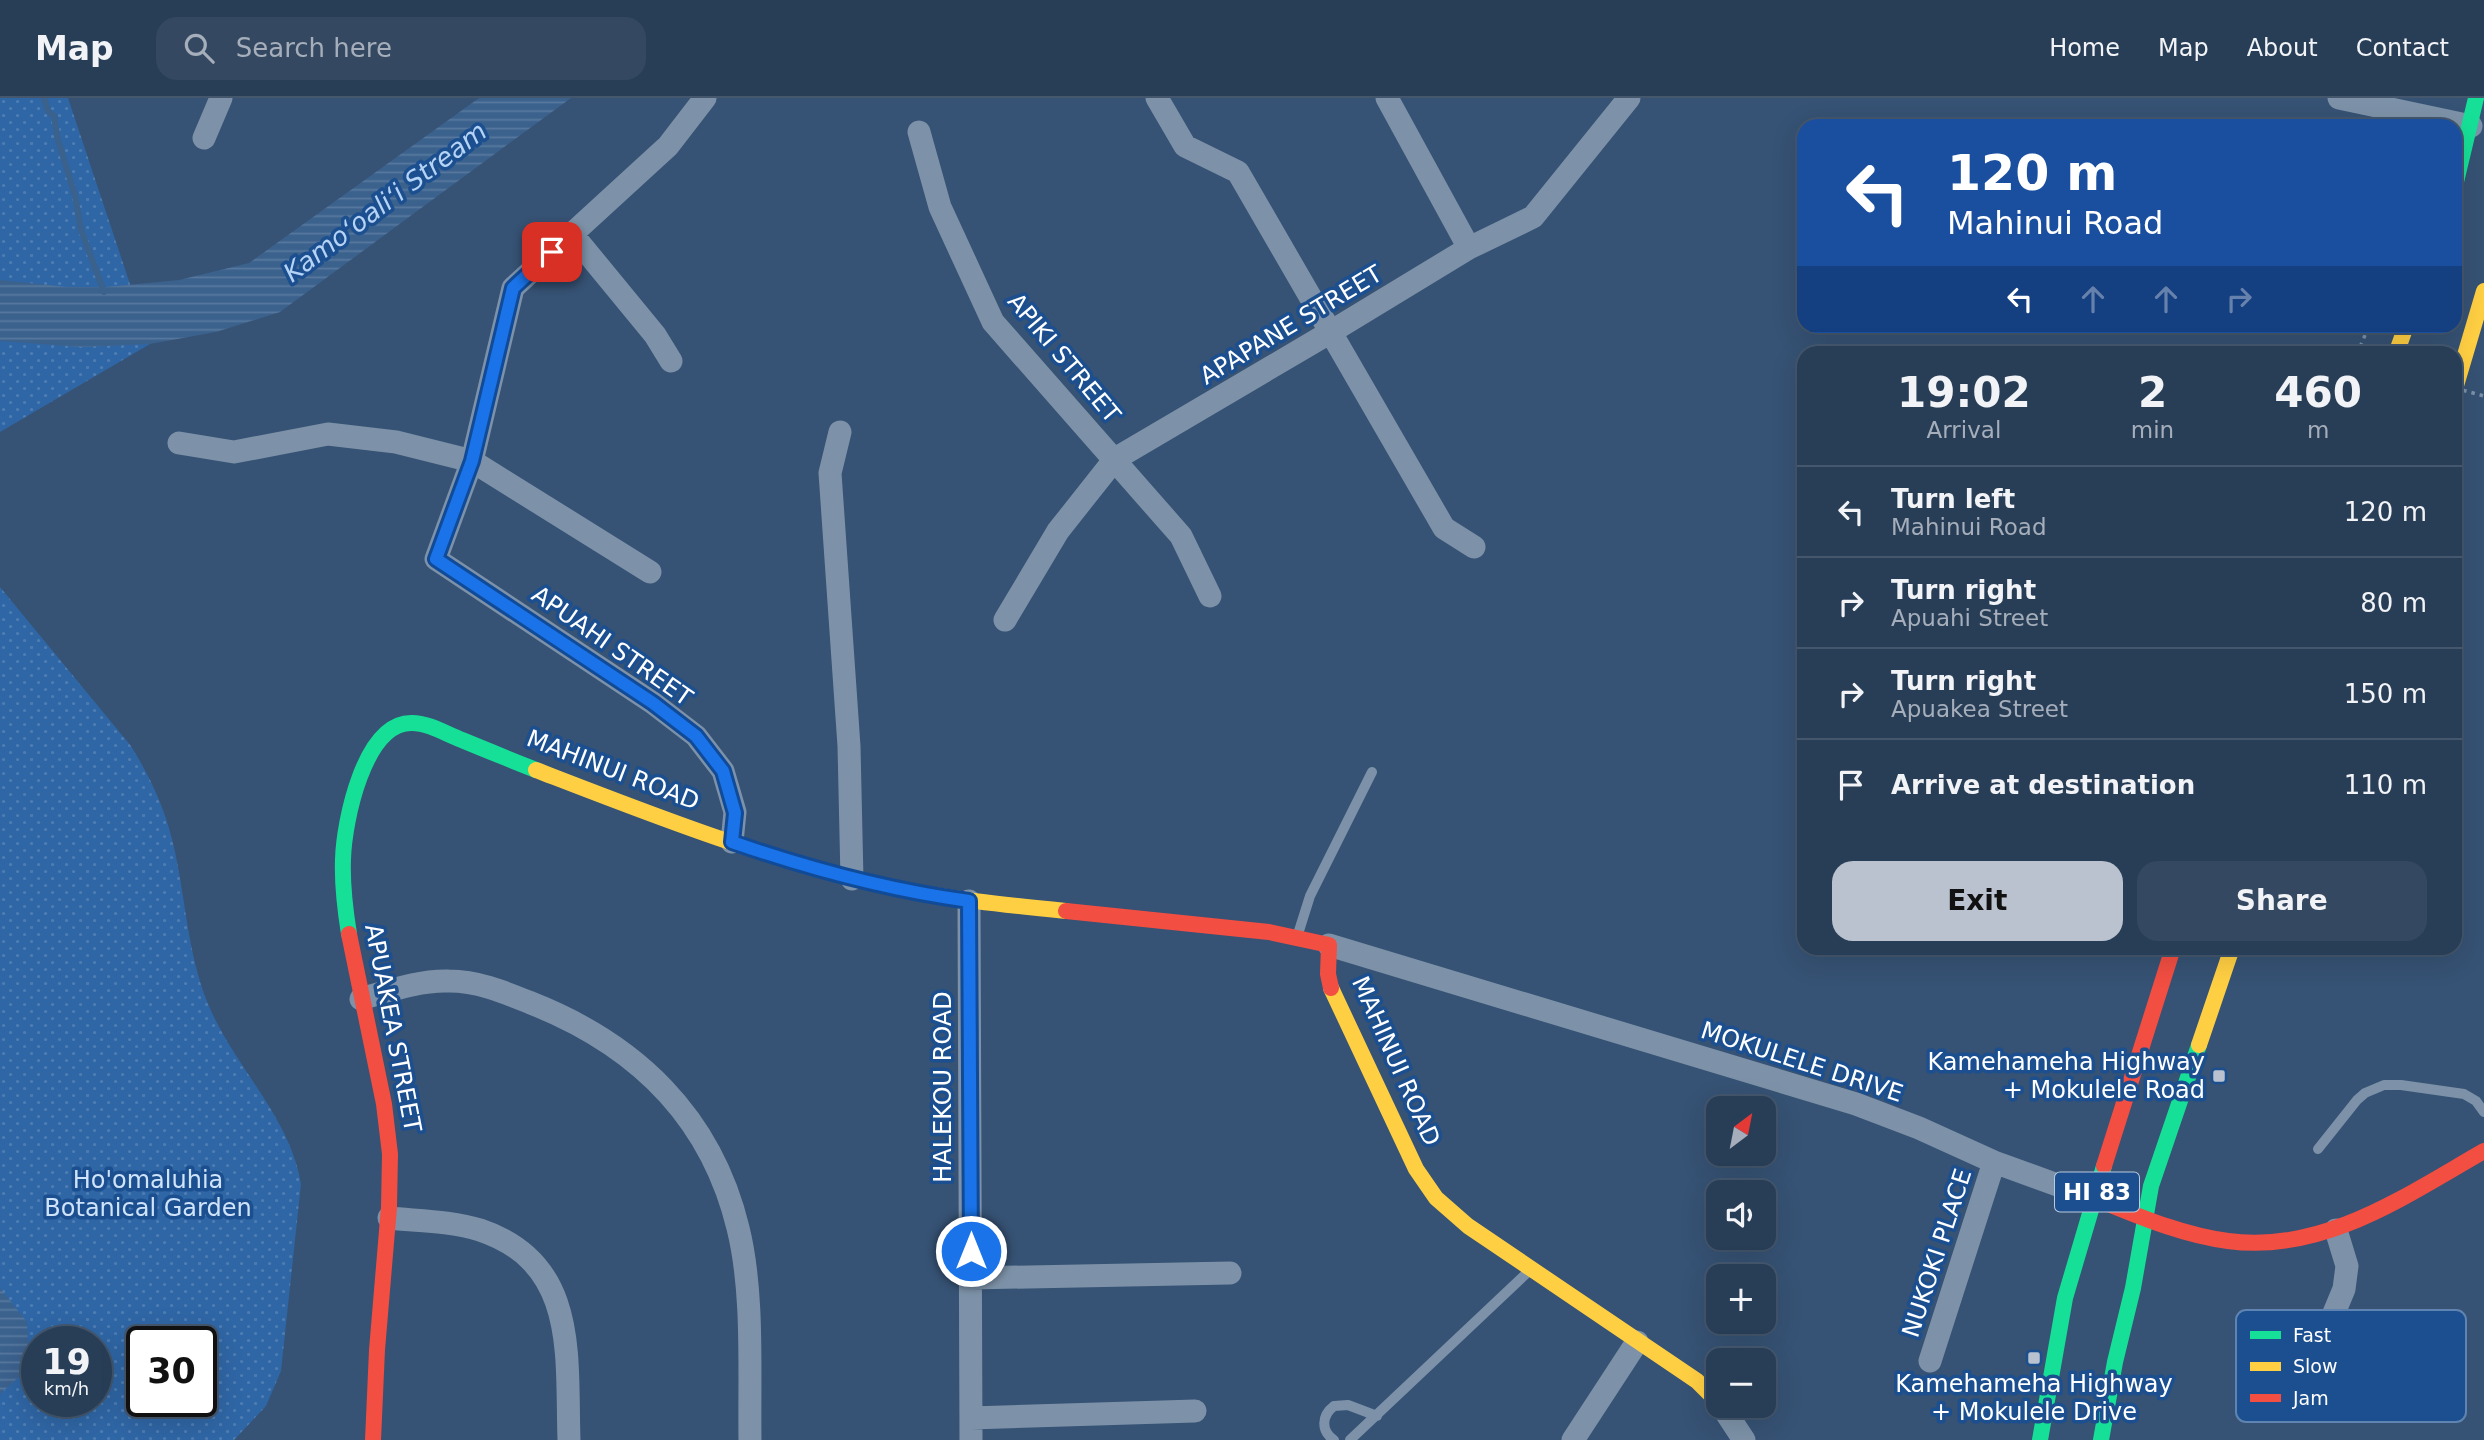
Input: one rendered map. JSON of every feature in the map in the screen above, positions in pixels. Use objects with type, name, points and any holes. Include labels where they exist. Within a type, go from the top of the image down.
[{"type":"street","points":[[204,138],[221,98]]},
{"type":"street","points":[[472,461],[513,288],[668,146],[705,98]]},
{"type":"street","points":[[1157,98],[1185,146],[1238,172],[1329,334],[1444,528],[1474,547]]},
{"type":"street","points":[[1387,98],[1469,248]]},
{"type":"street","name":"APAPANE STREET","points":[[1005,620],[1058,531],[1115,459],[1329,334],[1469,248],[1534,217],[1629,98]]},
{"type":"street","points":[[2339,98],[2438,119]]},
{"type":"street","points":[[2462,160],[2476,98]]},
{"type":"street","points":[[2462,124],[2471,126]]},
{"type":"street","name":"APIKI STREET","points":[[919,132],[940,207],[993,322],[1181,536],[1210,596]]},
{"type":"street","points":[[572,234],[655,335],[671,361]]},
{"type":"street","points":[[2462,366],[2482,302]]},
{"type":"street","points":[[840,432],[830,473],[849,746],[852,880]]},
{"type":"street","points":[[179,443],[234,452],[328,434],[396,442],[472,461],[650,572]]},
{"type":"street","name":"APUAHI STREET","points":[[472,461],[436,559],[653,703],[696,736],[723,771],[735,813],[732,842]]},
{"type":"street","name":"MAHINUI ROAD","points":[[396,725],[406,722],[424,724],[572,783],[732,842],[852,880],[969,901],[1241,929],[1297,937],[1329,945],[1328,974],[1332,991],[1416,1169],[1436,1198],[1451,1213],[1697,1381],[1706,1390]]},
{"type":"street","name":"APUAKEA STREET","points":[[373,1440],[391,1189],[387,1123],[346,932],[343,905],[344,851],[350,812],[361,774],[377,740],[396,725]]},
{"type":"street","name":"HALEKOU ROAD","points":[[969,901],[971,1429]]},
{"type":"street","name":"MOKULELE DRIVE","points":[[1329,945],[1828,1094],[1919,1128],[1994,1162],[2145,1218],[2175,1229],[2228,1241],[2253,1243],[2301,1240],[2336,1230],[2484,1151]]},
{"type":"street","name":"HI 83","points":[[2040,1440],[2053,1346],[2078,1249],[2096,1199],[2104,1164],[2171,955]]},
{"type":"street","name":"HI 83","points":[[2101,1440],[2151,1186],[2230,955]]},
{"type":"street","points":[[361,999],[437,981],[466,982],[488,987],[580,1024],[625,1053],[664,1088],[710,1153],[738,1227],[747,1279],[750,1440]]},
{"type":"street","name":"NUKOKI PLACE","points":[[1930,1360],[1994,1162]]},
{"type":"street","points":[[389,1218],[478,1230],[512,1246],[539,1270],[557,1300],[566,1334],[569,1440]]},
{"type":"street","points":[[2335,1310],[2344,1289],[2347,1266],[2336,1230]]},
{"type":"street","points":[[971,1278],[1230,1273]]},
{"type":"street","points":[[1573,1440],[1637,1342]]},
{"type":"street","points":[[971,1429],[1195,1411]]},
{"type":"street","name":"MAHINUI ROAD","points":[[1729,1418],[1744,1440]]},
{"type":"lane","points":[[1297,937],[1310,896],[1372,772]]},
{"type":"lane","points":[[2318,1149],[2357,1100],[2365,1093],[2384,1086],[2401,1085],[2464,1094],[2476,1101],[2484,1112]]},
{"type":"lane","points":[[1350,1440],[1531,1269]]},
{"type":"lane","points":[[1334,1440],[1325,1431],[1324,1424],[1328,1411],[1334,1406],[1348,1405],[1377,1416]]},
{"type":"path","points":[[2462,390],[2484,396]]},
{"type":"green space","points":[[0,98],[68,98],[150,344],[0,432]]},
{"type":"green space","name":"Ho'omaluhia Botanical Garden","points":[[0,587],[131,746],[150,779],[172,839],[192,950],[204,993],[224,1036],[276,1118],[295,1161],[301,1184],[281,1371],[266,1406],[234,1440],[0,1440]]},
{"type":"water","name":"Kamoʻoaliʻi Stream","points":[[479,98],[571,98],[280,312],[216,332],[150,344],[81,347],[0,341],[0,280],[67,287],[106,287],[179,280],[249,263]]},
{"type":"water","points":[[0,1288],[27,1322],[27,1326],[21,1326],[21,1375],[0,1394]]},
{"type":"waterway","points":[[44,98],[48,111],[54,116],[81,230],[104,292]]},
{"type":"traffic: fast","points":[[2462,157],[2476,98]]},
{"type":"traffic: fast","points":[[349,934],[343,868],[347,822],[360,777],[369,756],[381,739],[395,727],[418,723],[536,770]]},
{"type":"traffic: fast","points":[[2101,1440],[2151,1186],[2199,1045]]},
{"type":"traffic: fast","points":[[2040,1440],[2065,1298],[2104,1166]]},
{"type":"traffic: slow","points":[[2462,365],[2484,291]]},
{"type":"traffic: slow","points":[[2399,346],[2404,333]]},
{"type":"traffic: slow","points":[[536,770],[709,835],[841,875],[931,895],[1066,911]]},
{"type":"traffic: slow","points":[[2199,1045],[2230,955]]},
{"type":"traffic: slow","points":[[1331,988],[1416,1169],[1436,1198],[1468,1226],[1697,1381],[1706,1390]]},
{"type":"traffic: jam","points":[[1066,911],[1269,932],[1329,945],[1328,974],[1331,988]]},
{"type":"traffic: jam","points":[[349,934],[384,1104],[390,1154],[389,1207],[377,1350],[373,1440]]},
{"type":"traffic: jam","points":[[2104,1166],[2171,955]]},
{"type":"traffic: jam","points":[[2096,1199],[2160,1224],[2211,1238],[2263,1243],[2297,1239],[2362,1218],[2484,1151]]},
{"type":"place","name":"Kamehameha Highway + Mokulele Road","points":[[2219,1076]]},
{"type":"place","name":"Kamehameha Highway + Mokulele Drive","points":[[2034,1358]]},
{"type":"route","points":[[552,252],[513,288],[472,461],[436,559],[653,703],[696,736],[723,771],[735,813],[732,842],[852,880],[969,901],[971,1251]]}]
